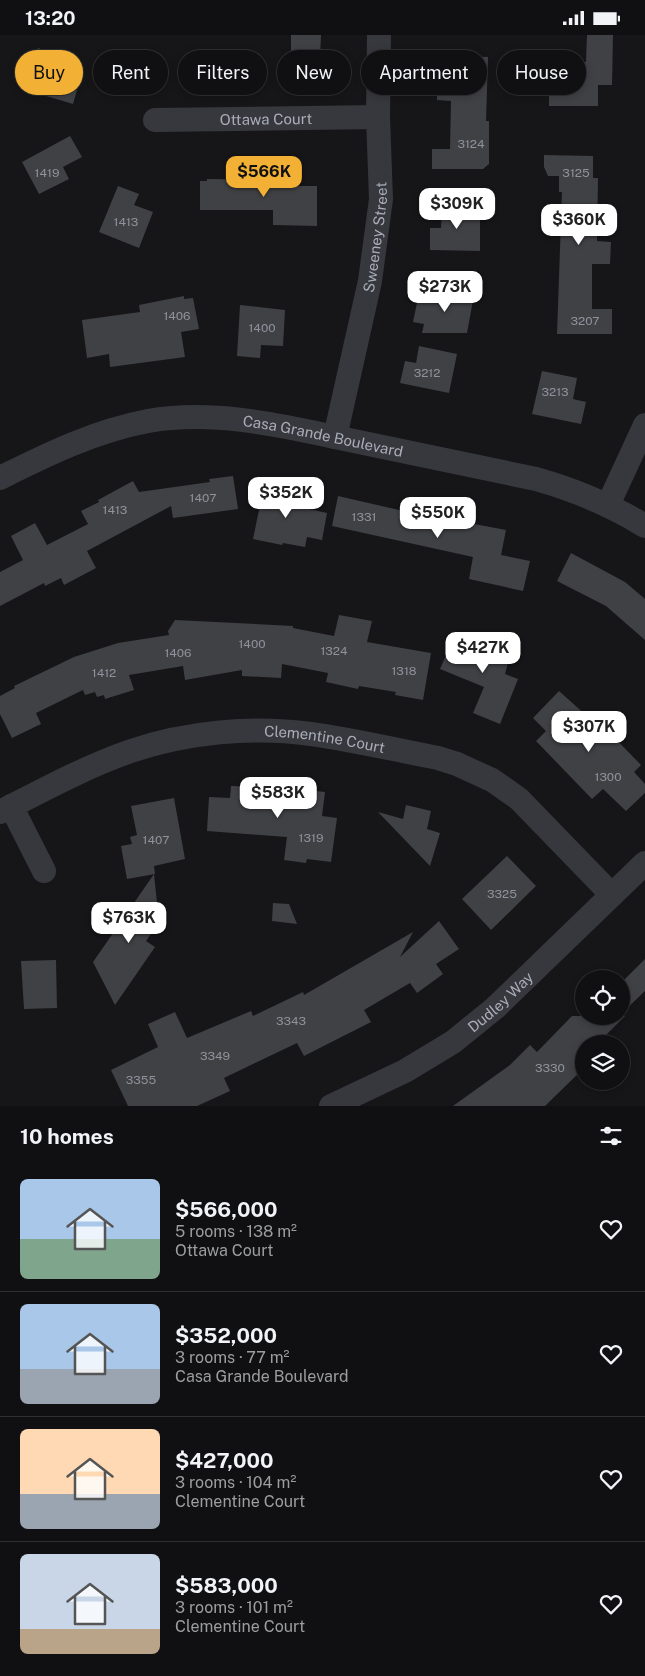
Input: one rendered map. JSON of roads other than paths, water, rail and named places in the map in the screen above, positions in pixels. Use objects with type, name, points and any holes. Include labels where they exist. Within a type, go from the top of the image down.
[{"type":"street","name":"Sweeney Street","points":[[335,437],[375,250],[381,199],[378,117],[379,35]]},
{"type":"street","name":"Ottawa Court","points":[[155,120],[378,117]]},
{"type":"street","name":"Casa Grande Boulevard","points":[[0,478],[69,444],[103,432],[149,421],[190,417],[244,419],[536,479],[564,487],[608,505],[645,526]]},
{"type":"street","points":[[608,505],[645,425]]},
{"type":"street","name":"Clementine Court","points":[[6,809],[84,769],[132,751],[174,740],[224,732],[268,731],[311,734],[438,758],[457,764],[492,780],[519,799],[612,895]]},
{"type":"street","points":[[6,809],[44,871]]},
{"type":"street","name":"Dudley Way","points":[[331,1106],[405,1071],[453,1042],[495,1008],[645,863]]}]
